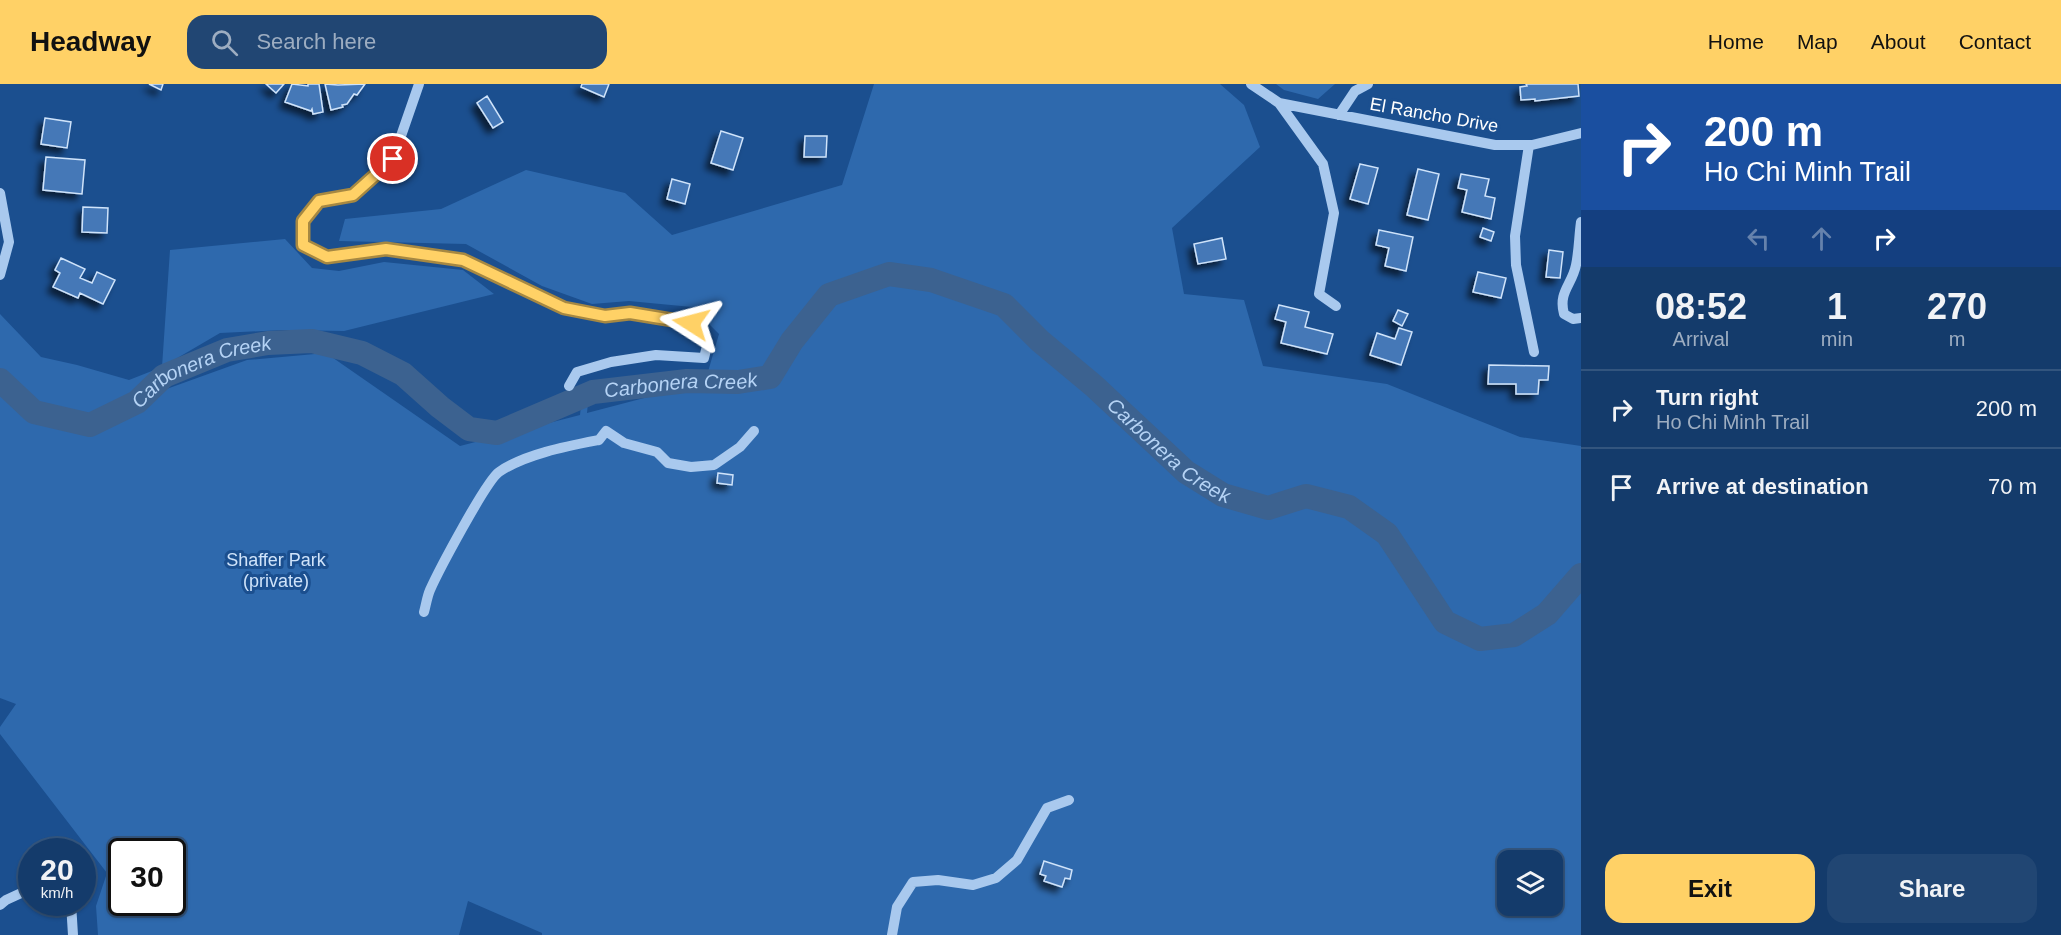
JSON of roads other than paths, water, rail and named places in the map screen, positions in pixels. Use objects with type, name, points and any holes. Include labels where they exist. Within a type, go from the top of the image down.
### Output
[{"type":"street","points":[[419,84],[393,159],[353,195],[319,201],[303,221],[303,245],[327,257],[386,249],[463,260],[564,308],[605,316],[630,313],[691,323],[708,342],[704,358],[656,355],[611,362],[578,372],[569,386]]},
{"type":"street","name":"El Rancho Drive","points":[[1251,84],[1279,103],[1495,145],[1528,145],[1581,133]]},
{"type":"street","points":[[1339,115],[1356,91],[1368,84]]},
{"type":"street","points":[[1279,103],[1323,164],[1334,213],[1319,294],[1335,306]]},
{"type":"street","points":[[1528,145],[1515,236],[1516,264],[1534,352]]},
{"type":"street","points":[[0,193],[9,242],[0,275]]},
{"type":"street","points":[[1581,222],[1578,269],[1564,292],[1562,303],[1564,314],[1574,319],[1581,318]]},
{"type":"street","points":[[424,612],[430,591],[480,499],[497,473],[511,465],[555,449],[599,440],[606,431],[624,443],[657,452],[668,463],[691,467],[714,465],[740,447],[754,432]]},
{"type":"street","points":[[892,935],[897,907],[913,882],[938,880],[973,885],[996,878],[1017,860],[1047,808],[1069,800]]},
{"type":"street","points":[[0,905],[18,894]]},
{"type":"street","points":[[71,916],[73,935]]},
{"type":"waterway","name":"Carbonera Creek","points":[[0,380],[34,412],[90,425],[137,402],[164,376],[227,350],[268,343],[312,341],[362,353],[403,374],[469,429],[497,433],[593,392],[687,381],[738,382],[770,377],[792,341],[829,295],[889,274],[931,280],[1004,305],[1040,341],[1094,386],[1186,472],[1223,495],[1268,508],[1306,496],[1349,507],[1387,534],[1445,622],[1480,639],[1514,635],[1547,614],[1581,575]]},
{"type":"park label","name":"Shaffer Park (private)","points":[[276,570]]}]
